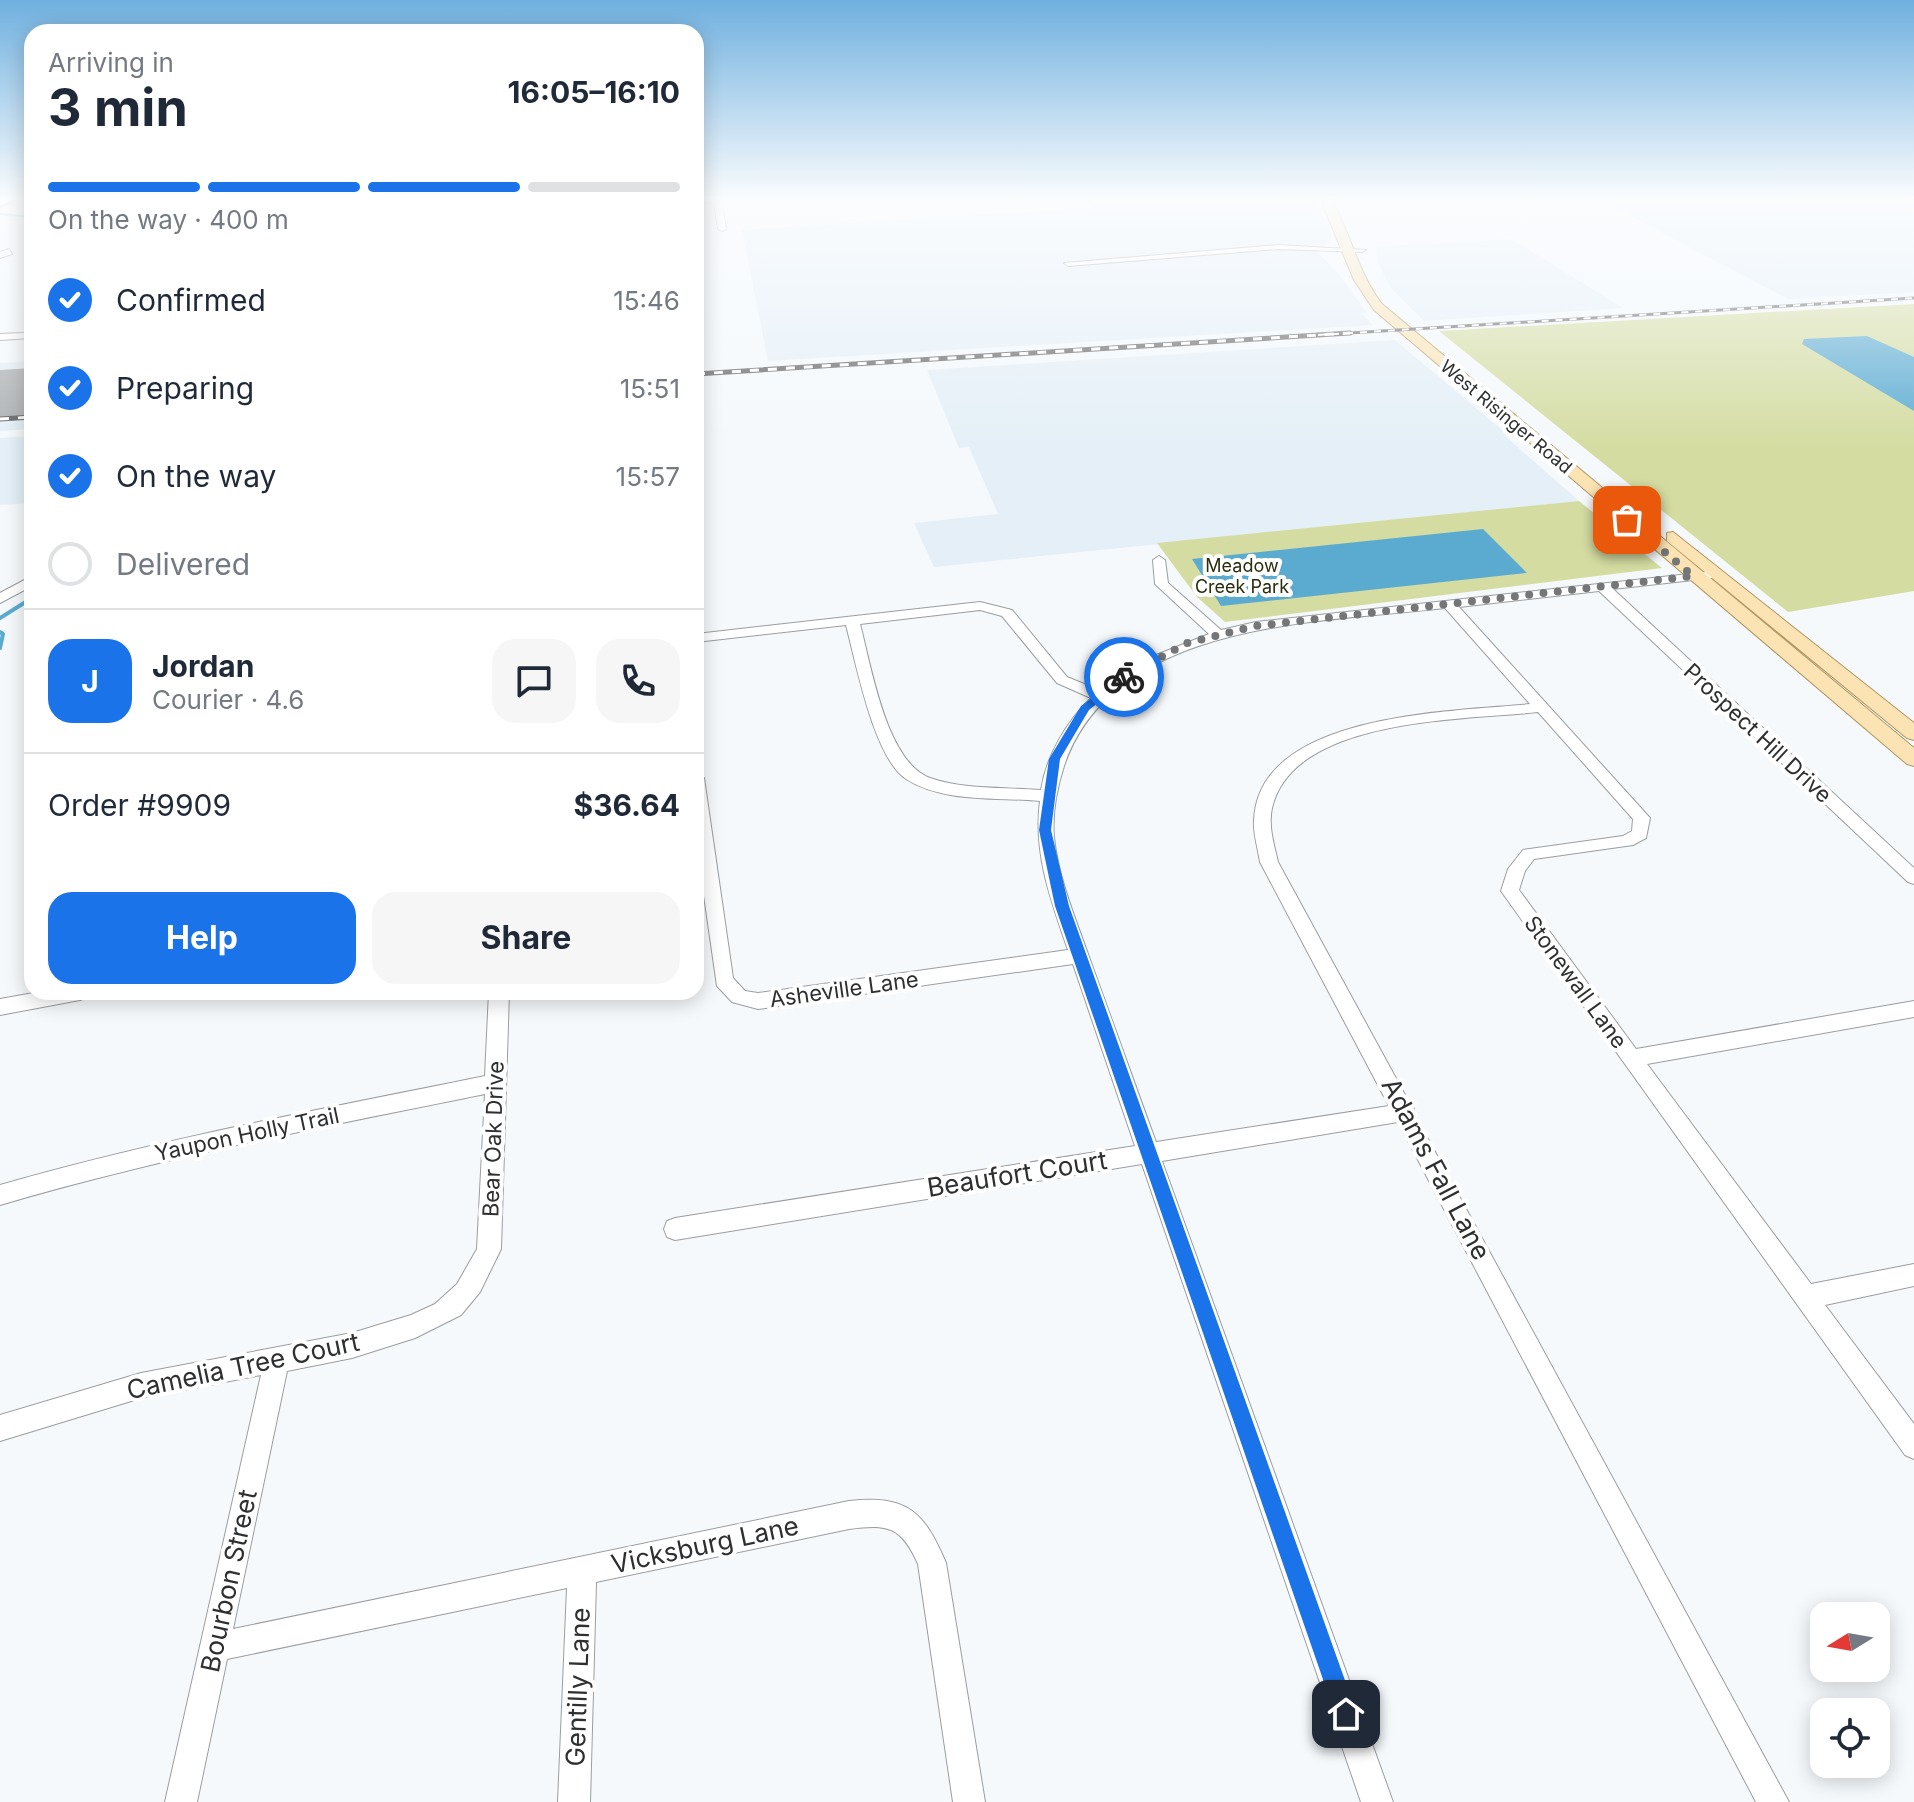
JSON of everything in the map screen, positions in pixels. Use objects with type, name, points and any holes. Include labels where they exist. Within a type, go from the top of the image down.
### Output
[{"type":"main road","name":"West Risinger Road","points":[[1359,282],[1378,307],[1542,449],[1914,759]]},
{"type":"main road","name":"West Risinger Road","points":[[1376,282],[1403,314],[1914,733]]},
{"type":"main road","points":[[1542,449],[1564,452],[1627,498]]},
{"type":"street","points":[[0,337],[24,334]]},
{"type":"street","points":[[1159,560],[1162,584],[1217,634]]},
{"type":"street","points":[[1377,1802],[1062,906],[1045,830],[1055,759],[1084,708],[1135,668],[1187,643],[1217,634],[1256,626],[1717,573]]},
{"type":"street","points":[[0,599],[24,585]]},
{"type":"street","name":"Prospect Hill Drive","points":[[1603,587],[1914,878]]},
{"type":"street","name":"Stonewall Lane","points":[[1448,603],[1642,818],[1640,834],[1627,841],[1529,854],[1517,869],[1510,891],[1914,1446]]},
{"type":"street","points":[[704,637],[980,606],[1007,613],[1062,680],[1100,696]]},
{"type":"street","points":[[852,620],[890,751],[909,774],[942,785],[1048,796]]},
{"type":"street","name":"Adams Fall Lane","points":[[1541,707],[1358,731],[1315,745],[1290,764],[1272,788],[1262,818],[1269,862],[1406,1112],[1773,1802]]},
{"type":"street","name":"Asheville Lane","points":[[704,836],[724,981],[739,997],[758,1001],[1080,956]]},
{"type":"street","points":[[0,1007],[37,1000]]},
{"type":"street","name":"Bear Oak Drive","points":[[475,1282],[489,1249],[499,1000]]},
{"type":"street","points":[[1632,1058],[1914,1009]]},
{"type":"street","name":"Yaupon Holly Trail","points":[[0,1195],[102,1165],[194,1144],[495,1083]]},
{"type":"street","name":"Beaufort Court","points":[[675,1229],[1406,1112]]},
{"type":"street","points":[[1806,1297],[1914,1275]]},
{"type":"street","name":"Camelia Tree Court","points":[[0,1428],[60,1406],[388,1334],[446,1311],[475,1282]]},
{"type":"street","name":"Bourbon Street","points":[[181,1802],[277,1360]]},
{"type":"street","name":"Vicksburg Lane","points":[[215,1647],[849,1515],[877,1511],[898,1513],[920,1535],[932,1563],[969,1802]]},
{"type":"street","name":"Gentilly Lane","points":[[574,1802],[582,1572]]},
{"type":"shaded area","points":[[752,282],[1345,282],[1367,313],[1361,314],[1373,325],[768,361]]},
{"type":"shaded area","points":[[1388,282],[1581,282],[1623,308],[1424,321]]},
{"type":"shaded area","points":[[1756,282],[1914,282],[1914,292],[1788,299]]},
{"type":"shaded area","points":[[1395,340],[1508,435],[1505,436],[1579,501],[934,567],[914,523],[998,514],[969,447],[959,448],[927,370]]},
{"type":"shaded area","points":[[24,362],[24,430],[0,431],[0,363]]},
{"type":"shaded area","points":[[24,436],[24,504],[0,505],[0,438]]},
{"type":"green space","points":[[1914,304],[1914,591],[1788,612],[1439,331]]},
{"type":"green space","name":"Meadow Creek Park","points":[[1579,501],[1662,568],[1225,622],[1197,597],[1157,543]]},
{"type":"water","points":[[1867,336],[1914,357],[1914,411],[1802,344],[1804,339]]},
{"type":"water","points":[[1483,529],[1527,573],[1221,606],[1192,559]]},
{"type":"waterway","points":[[0,618],[24,603]]},
{"type":"waterway","points":[[0,632],[3,634],[0,648]]},
{"type":"taxiway","points":[[0,378],[24,376]]},
{"type":"runway","points":[[0,400],[24,398]]},
{"type":"railway","points":[[1328,334],[1914,298]]},
{"type":"railway","points":[[1328,334],[1350,333]]},
{"type":"railway","points":[[704,373],[1328,334]]},
{"type":"railway","points":[[1318,335],[1328,334]]},
{"type":"railway","points":[[0,419],[24,418]]},
{"type":"way so far","points":[[1124,677],[1135,668],[1187,643],[1256,626],[1693,576],[1627,520]]},
{"type":"route","points":[[1124,677],[1084,708],[1055,759],[1045,830],[1062,906],[1346,1714]]}]
